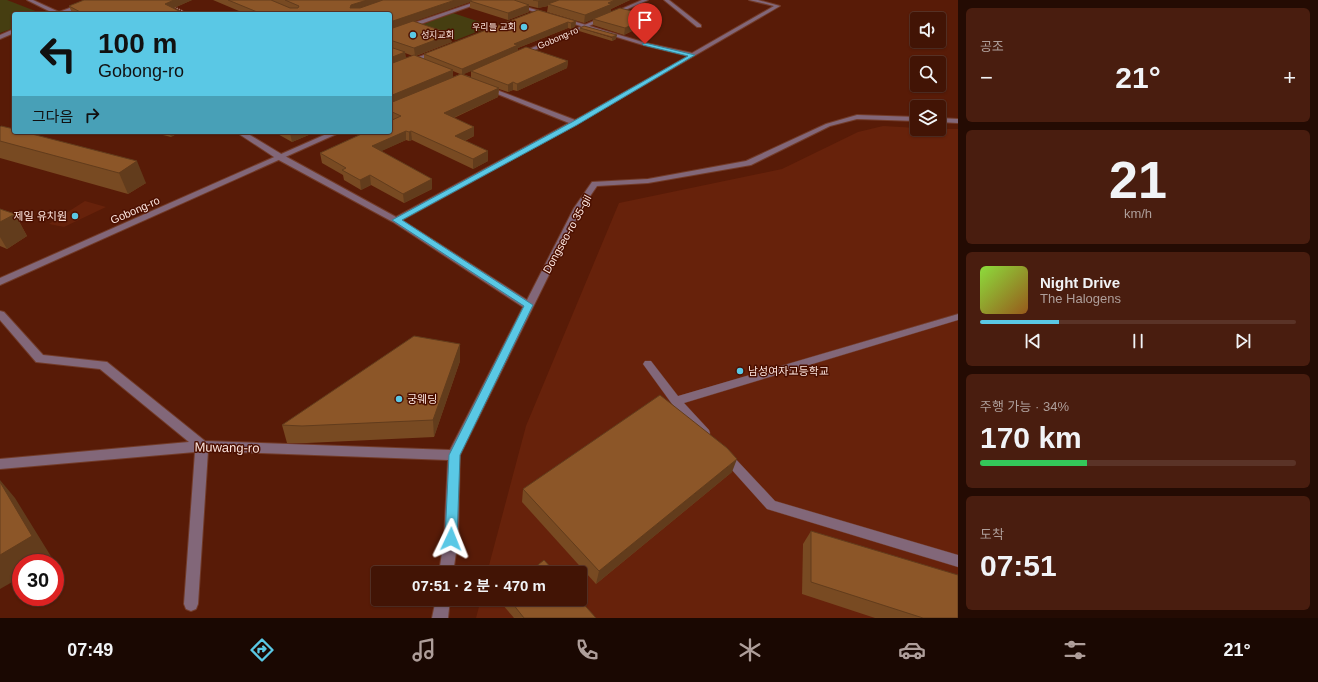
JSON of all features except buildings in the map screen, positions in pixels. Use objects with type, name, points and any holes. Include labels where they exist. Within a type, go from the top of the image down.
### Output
[{"type":"street","points":[[30,0],[55,12]]},
{"type":"street","points":[[64,12],[95,0]]},
{"type":"street","points":[[392,32],[486,0]]},
{"type":"street","points":[[498,0],[587,26]]},
{"type":"street","name":"Gobong-ro","points":[[514,57],[646,0]]},
{"type":"street","points":[[666,0],[698,26]]},
{"type":"street","points":[[396,220],[575,123],[778,6],[752,0]]},
{"type":"street","points":[[524,17],[545,9]]},
{"type":"street","name":"Gobong-ro","points":[[587,26],[645,44],[692,55]]},
{"type":"street","points":[[0,37],[12,32]]},
{"type":"street","points":[[392,69],[444,49]]},
{"type":"street","points":[[402,56],[421,63]]},
{"type":"street","points":[[477,84],[575,123]]},
{"type":"street","name":"Dongseo-ro 35-gil","points":[[447,566],[451,539],[454,455],[578,208],[595,184],[648,181],[748,163],[828,125],[857,117],[910,119]]},
{"type":"street","points":[[946,120],[958,121]]},
{"type":"street","points":[[0,149],[32,134]]},
{"type":"street","points":[[243,134],[280,157],[396,220],[528,305]]},
{"type":"street","name":"Gobong-ro","points":[[0,282],[332,134]]},
{"type":"street","points":[[0,314],[40,359],[103,365],[202,446],[191,604]]},
{"type":"street","name":"Muwang-ro","points":[[0,464],[202,446],[454,455]]},
{"type":"street","points":[[440,618],[442,606]]},
{"type":"lane","points":[[676,402],[958,316]]},
{"type":"lane","points":[[648,364],[676,402],[771,505],[958,561]]},
{"type":"path","points":[[171,6],[184,12]]},
{"type":"shaded area","points":[[0,0],[7,0],[38,12],[12,12],[12,29],[0,33]]},
{"type":"shaded area","points":[[453,13],[492,26],[456,40],[416,27]]},
{"type":"shaded area","points":[[883,126],[910,128],[910,136],[946,136],[946,129],[958,129],[958,618],[476,618],[479,606],[587,606],[587,566],[489,566],[526,426],[619,203],[782,169],[858,132]]},
{"type":"shaded area","name":"제일 유치원","points":[[85,201],[106,207],[64,227],[49,224]]},
{"type":"place","name":"우리들 교회","points":[[524,27]]},
{"type":"place","name":"성지교회","points":[[413,35]]},
{"type":"place","name":"제일 유치원","points":[[75,216]]},
{"type":"place","name":"남성여자고등학교","points":[[740,371]]},
{"type":"place","name":"궁웨딩","points":[[399,399]]},
{"type":"route","points":[[451,539],[454,455],[528,305],[396,220],[575,123],[692,55],[645,44]]}]
